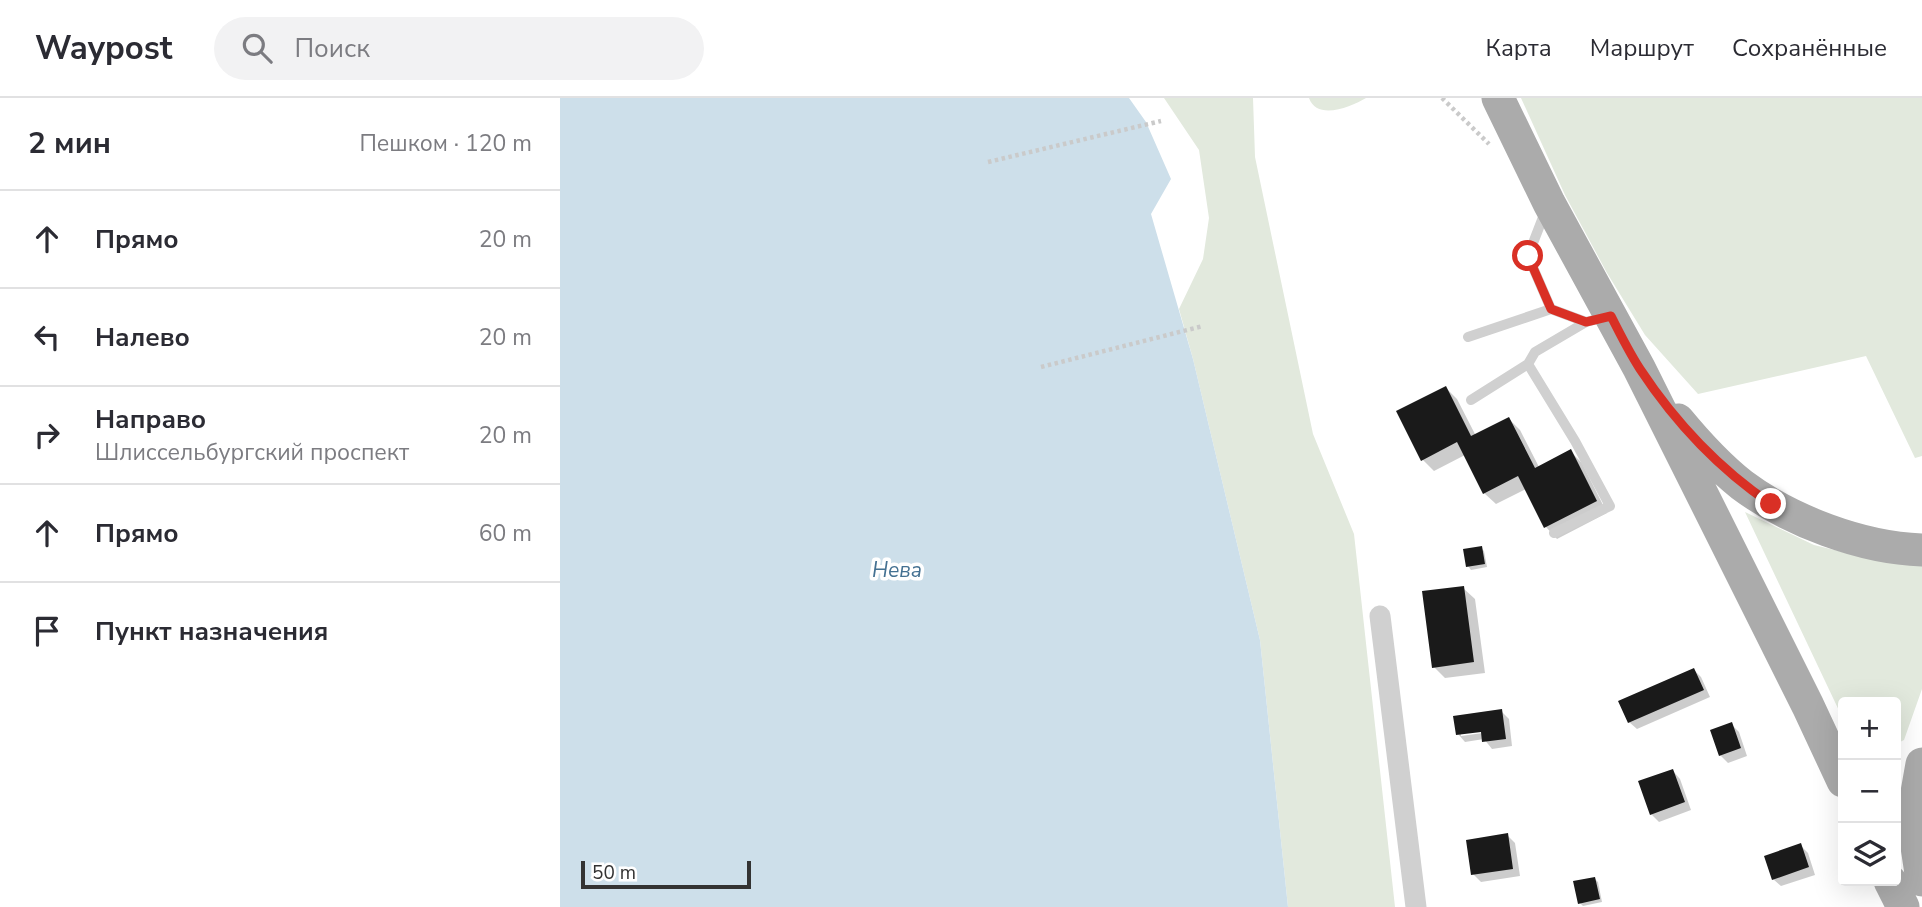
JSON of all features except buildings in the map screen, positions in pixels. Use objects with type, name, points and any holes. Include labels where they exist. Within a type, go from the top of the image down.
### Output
[{"type":"main road","points":[[1498,98],[1549,203],[1598,319],[1692,437],[1717,463],[1771,504],[1835,533],[1870,542],[1922,550]]},
{"type":"main road","points":[[1639,368],[1838,770]]},
{"type":"main road","points":[[1922,764],[1916,798],[1916,840],[1922,880]]},
{"type":"main road","points":[[1892,886],[1902,907]]},
{"type":"street","points":[[1380,616],[1416,907]]},
{"type":"lane","points":[[1549,203],[1528,256],[1551,309]]},
{"type":"lane","points":[[1468,337],[1551,309],[1598,319]]},
{"type":"lane","points":[[1471,400],[1528,364],[1535,352],[1598,319]]},
{"type":"lane","points":[[1528,364],[1610,506],[1554,533]]},
{"type":"path","points":[[1447,98],[1452,110]]},
{"type":"path","points":[[988,162],[1161,121]]},
{"type":"path","points":[[1041,367],[1203,326]]},
{"type":"shaded area","points":[[1164,98],[1253,98],[1255,157],[1313,434],[1354,534],[1395,907],[1288,907],[1260,640],[1179,309],[1203,259],[1209,218],[1199,150]]},
{"type":"shaded area","points":[[1309,98],[1366,98],[1343,108],[1327,110],[1313,105]]},
{"type":"shaded area","points":[[1521,98],[1922,98],[1922,456],[1915,458],[1866,356],[1698,394],[1645,335],[1607,273],[1565,195]]},
{"type":"shaded area","points":[[1745,512],[1814,545],[1876,560],[1922,565],[1922,689],[1904,740],[1901,742],[1901,697],[1838,697],[1838,708]]},
{"type":"water","name":"Нева","points":[[560,98],[1129,98],[1146,122],[1171,179],[1151,214],[1193,359],[1260,640],[1288,907],[560,907]]},
{"type":"route","points":[[1528,256],[1551,309],[1586,322],[1611,316],[1639,368],[1674,416],[1717,463],[1771,504]]}]
